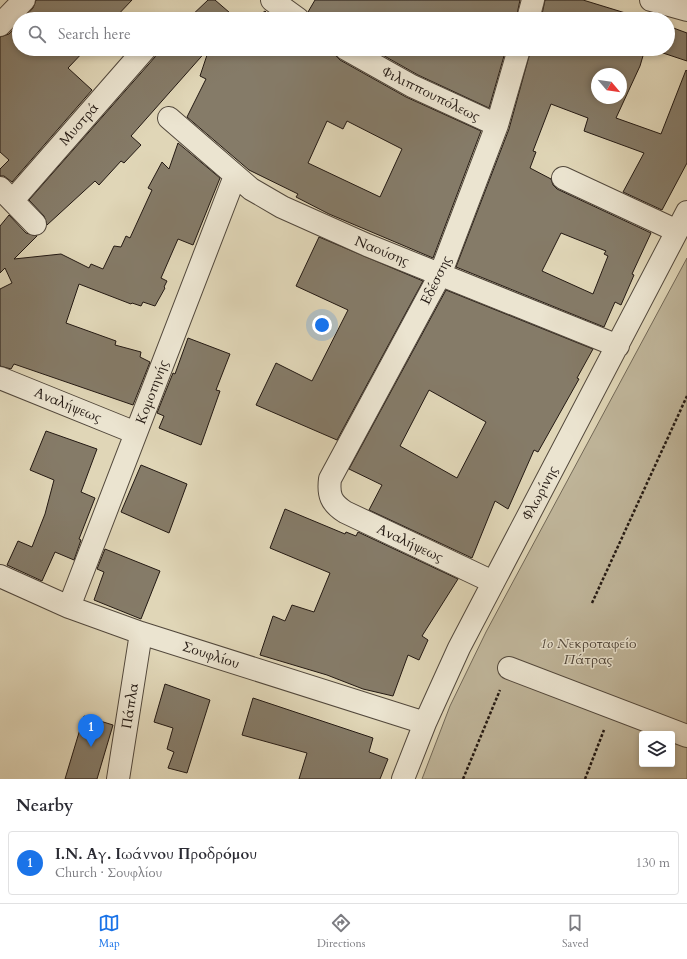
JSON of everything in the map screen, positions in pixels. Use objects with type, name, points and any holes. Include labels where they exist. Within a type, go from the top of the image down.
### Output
[{"type":"street","points":[[12,12],[24,0]]},
{"type":"street","points":[[272,0],[288,12]]},
{"type":"street","points":[[530,12],[533,0]]},
{"type":"street","points":[[651,0],[687,10]]},
{"type":"street","points":[[0,25],[12,12]]},
{"type":"street","name":"Μυστρά","points":[[6,194],[138,56]]},
{"type":"street","name":"Φιλιππουπόλεως","points":[[358,56],[412,86],[497,125]]},
{"type":"street","name":"Εδέσσης","points":[[331,499],[328,492],[330,479],[440,275],[497,125],[517,56]]},
{"type":"street","name":"Ναούσης","points":[[170,118],[251,189],[288,210],[367,245],[618,346]]},
{"type":"street","name":"Κομοτηνής","points":[[69,607],[235,176]]},
{"type":"street","points":[[563,178],[677,231]]},
{"type":"street","points":[[6,194],[35,224]]},
{"type":"street","name":"Φλωρίνης","points":[[403,779],[425,723],[493,582],[687,212]]},
{"type":"street","name":"Αναλήψεως","points":[[0,378],[136,433]]},
{"type":"street","name":"Αναλήψεως","points":[[331,499],[336,507],[345,512],[493,582]]},
{"type":"street","name":"Σουφλίου","points":[[0,576],[69,607],[141,633],[425,723]]},
{"type":"street","name":"Πάπλα","points":[[118,779],[141,633]]},
{"type":"street","points":[[509,668],[687,736]]},
{"type":"path","points":[[592,603],[687,396]]},
{"type":"path","points":[[463,779],[509,668]]},
{"type":"path","points":[[585,779],[614,708]]},
{"type":"green space","name":"1o Νεκροταφείο Πάτρας","points":[[687,258],[687,779],[422,779],[450,706],[486,632]]},
{"type":"building","points":[[36,0],[132,0],[121,12],[29,12],[33,8]]},
{"type":"building","points":[[208,0],[215,0],[229,12],[195,12]]},
{"type":"building","points":[[315,0],[520,0],[517,12],[308,12]]},
{"type":"building","points":[[545,0],[583,0],[622,12],[542,12]]},
{"type":"building","points":[[675,29],[687,33],[687,61],[672,56],[675,56]]},
{"type":"building","points":[[12,31],[12,56],[79,56],[68,68],[92,90],[12,182],[4,176],[0,176],[0,169],[9,160],[0,152],[0,37],[9,34]]},
{"type":"building","points":[[202,56],[131,136],[141,145],[124,163],[121,161],[99,185],[95,181],[47,225],[44,216],[29,200],[155,57]]},
{"type":"building","points":[[207,56],[336,56],[340,60],[406,97],[481,131],[433,258],[329,214],[296,197],[298,194],[249,170],[187,117],[206,79],[200,76]],"holes":[[[327,121],[343,129],[347,121],[402,149],[380,197],[308,163]]]},
{"type":"building","points":[[384,56],[504,56],[489,108],[418,75]]},
{"type":"building","points":[[529,56],[643,56],[627,94],[627,68],[591,68],[591,104],[622,104],[616,118],[661,134],[686,70],[687,71],[687,163],[662,210],[623,192],[644,153],[584,131],[588,118],[551,104],[533,151],[536,152],[530,168],[551,179],[553,185],[557,189],[651,233],[632,274],[634,275],[621,305],[615,302],[604,327],[456,267],[509,129]],"holes":[[[561,233],[606,251],[604,254],[608,256],[593,294],[542,271]]]},
{"type":"building","points":[[178,143],[220,178],[193,245],[178,239],[161,278],[167,281],[164,287],[165,288],[155,306],[143,302],[141,306],[131,304],[79,284],[66,323],[116,341],[115,345],[141,352],[140,357],[150,362],[133,405],[14,364],[11,369],[0,366],[0,289],[12,283],[5,268],[0,273],[0,226],[9,215],[26,233],[37,236],[14,259],[61,254],[89,268],[91,264],[103,269],[114,246],[121,247],[126,236],[130,238],[152,190],[148,188],[162,162],[169,169]]},
{"type":"building","points":[[319,237],[423,281],[337,440],[256,405],[276,363],[312,381],[348,310],[296,286]]},
{"type":"building","points":[[446,290],[593,349],[577,378],[579,379],[538,452],[534,450],[508,509],[495,501],[472,558],[369,510],[382,485],[349,469]],"holes":[[[429,390],[486,422],[457,478],[400,446]]]},
{"type":"building","points":[[188,338],[230,354],[216,390],[220,391],[201,445],[159,428],[164,416],[157,413],[173,373],[175,374]]},
{"type":"building","points":[[46,431],[97,449],[81,492],[95,498],[79,539],[81,540],[74,560],[55,552],[42,581],[7,565],[18,541],[32,547],[45,514],[54,480],[30,470]]},
{"type":"building","points":[[141,465],[187,484],[169,533],[121,512]]},
{"type":"building","points":[[285,509],[345,534],[346,532],[356,536],[358,532],[458,579],[422,636],[428,640],[419,660],[408,655],[393,696],[363,689],[327,675],[260,655],[273,616],[285,621],[292,605],[314,612],[330,573],[270,548]]},
{"type":"building","points":[[105,549],[160,571],[141,619],[94,600],[104,572],[97,569]]},
{"type":"building","points":[[165,684],[210,700],[187,773],[168,768],[174,752],[167,749],[173,728],[154,722]]},
{"type":"building","points":[[253,698],[373,738],[369,752],[388,759],[380,779],[299,779],[307,753],[242,735]]},
{"type":"building","points":[[84,716],[113,725],[97,779],[65,779]]},
{"type":"place","name":"Ι.Ν. Αγ. Ιωάννου Προδρόμου","points":[[91,747]]}]
